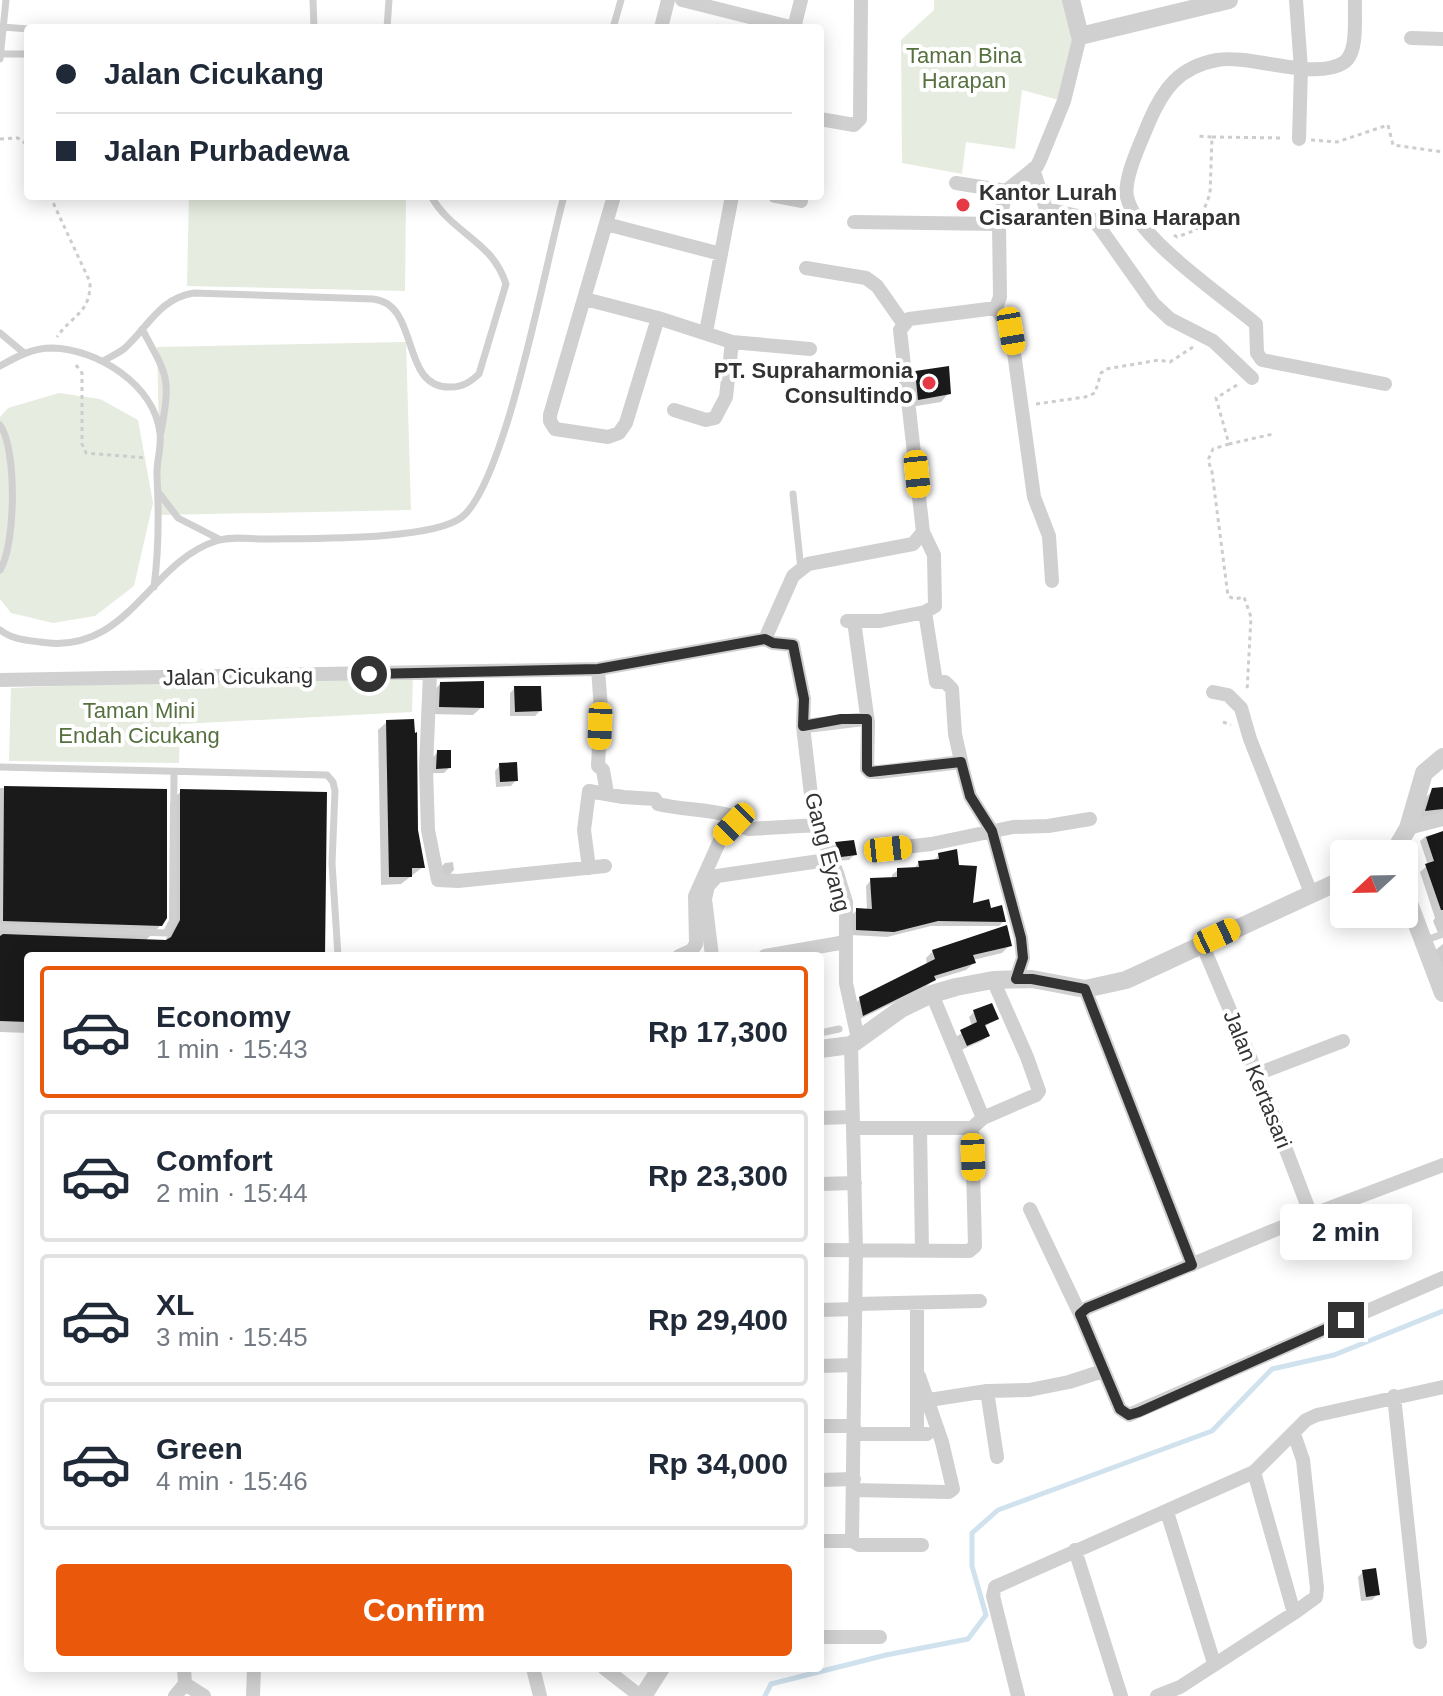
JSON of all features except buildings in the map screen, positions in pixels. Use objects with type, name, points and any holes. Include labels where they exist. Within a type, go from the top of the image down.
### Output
[{"type":"street","points":[[662,24],[668,0]]},
{"type":"street","points":[[682,0],[778,24]]},
{"type":"street","points":[[795,24],[801,0]]},
{"type":"street","points":[[824,120],[854,125],[860,119],[861,0]]},
{"type":"street","points":[[996,308],[1000,297],[999,224],[1006,191],[1040,160],[1064,101],[1080,36],[1071,0]]},
{"type":"street","points":[[1080,36],[1229,0]]},
{"type":"street","points":[[1296,0],[1301,69],[1299,139]]},
{"type":"street","points":[[1355,0],[1352,52],[1346,62],[1336,66],[1301,69],[1220,59],[1198,65],[1180,75],[1160,96],[1128,180],[1127,196],[1132,209],[1165,251],[1256,324],[1257,353],[1262,360],[1385,384]]},
{"type":"street","points":[[1411,38],[1443,39]]},
{"type":"street","points":[[1033,169],[1046,209],[1092,219],[1153,303],[1170,319],[1213,341],[1252,378]]},
{"type":"street","points":[[956,183],[1006,191]]},
{"type":"street","points":[[613,200],[550,415],[555,429],[608,437],[619,433],[626,423],[658,318]]},
{"type":"street","points":[[706,332],[731,200]]},
{"type":"street","points":[[796,200],[801,201]]},
{"type":"street","points":[[854,222],[999,224]]},
{"type":"street","points":[[606,224],[721,254]]},
{"type":"street","points":[[806,268],[866,278],[877,286],[903,323]]},
{"type":"street","points":[[585,299],[732,342],[810,349]]},
{"type":"street","points":[[961,762],[870,772],[867,769],[867,719],[850,621],[883,620],[925,612],[935,606],[934,555],[923,532],[900,330],[903,323],[909,319],[996,308]]},
{"type":"street","points":[[996,308],[1011,331],[1034,497],[1049,536],[1052,581]]},
{"type":"street","points":[[674,410],[706,420],[715,418],[726,397],[732,342]]},
{"type":"street","points":[[765,639],[793,576],[808,564],[913,544],[923,532]]},
{"type":"street","points":[[925,612],[936,682],[945,682],[952,689],[955,734],[970,796],[992,831],[1021,938],[1023,958],[1016,979]]},
{"type":"street","name":"Jalan Cicukang","points":[[0,680],[598,669],[765,639]]},
{"type":"street","name":"Gang Eyang","points":[[765,639],[793,645],[804,699],[803,726],[811,795],[818,825],[846,902],[846,983],[854,1042],[856,1250],[852,1541]]},
{"type":"street","points":[[598,669],[602,723],[598,766],[603,770],[607,793]]},
{"type":"street","points":[[430,673],[426,768],[428,830],[436,878],[441,882],[597,867],[584,830],[589,791],[655,799],[658,804],[680,809],[721,813],[732,816],[734,824]]},
{"type":"street","points":[[1213,692],[1228,695],[1241,708],[1250,739],[1311,893]]},
{"type":"street","points":[[803,726],[841,719],[867,719]]},
{"type":"street","points":[[1401,840],[1408,828],[1424,773],[1443,757]]},
{"type":"street","points":[[888,849],[931,844],[992,831],[1090,819]]},
{"type":"street","points":[[1408,828],[1443,819]]},
{"type":"street","points":[[734,824],[749,829],[818,825]]},
{"type":"street","points":[[688,952],[696,944],[695,896],[721,838],[734,824]]},
{"type":"street","points":[[712,952],[705,899],[708,886],[717,876],[820,861]]},
{"type":"street","points":[[824,1048],[854,1042],[901,1009],[932,994],[993,980],[1032,979],[1085,989],[1126,980],[1330,885]]},
{"type":"street","points":[[1418,928],[1443,993]]},
{"type":"street","points":[[788,952],[840,943]]},
{"type":"street","name":"Jalan Kertasari","points":[[1202,944],[1257,1074],[1311,1215]]},
{"type":"street","points":[[824,1118],[920,1128],[977,1123],[1036,1095],[1039,1091],[1027,1057],[993,980]]},
{"type":"street","points":[[1085,989],[1192,1265]]},
{"type":"street","points":[[824,1250],[969,1251],[975,1246],[977,1123],[932,994]]},
{"type":"street","points":[[1257,1074],[1343,1041]]},
{"type":"street","points":[[920,1128],[922,1251]]},
{"type":"street","points":[[1080,1314],[1087,1308],[1311,1215],[1443,1165]]},
{"type":"street","points":[[824,1184],[855,1183]]},
{"type":"street","points":[[1030,1209],[1080,1314],[1120,1409],[1129,1415],[1443,1278]]},
{"type":"street","points":[[824,1310],[980,1301]]},
{"type":"street","points":[[917,1304],[917,1434]]},
{"type":"street","points":[[824,1366],[854,1365]]},
{"type":"street","points":[[929,1400],[987,1391],[1029,1390],[1103,1371]]},
{"type":"street","points":[[824,1480],[952,1491],[939,1434],[919,1376]]},
{"type":"street","points":[[1018,1696],[993,1596],[995,1587],[1254,1472],[1306,1420],[1317,1415],[1443,1387]]},
{"type":"street","points":[[987,1391],[997,1457]]},
{"type":"street","points":[[1394,1396],[1420,1642]]},
{"type":"street","points":[[824,1426],[939,1434]]},
{"type":"street","points":[[1157,1696],[1180,1687],[1316,1597],[1303,1460],[1294,1434]]},
{"type":"street","points":[[1254,1472],[1294,1613]]},
{"type":"street","points":[[1167,1512],[1214,1663]]},
{"type":"street","points":[[824,1541],[852,1541],[859,1545],[922,1545]]},
{"type":"street","points":[[1075,1550],[1121,1696]]},
{"type":"street","points":[[824,1637],[880,1637]]},
{"type":"street","points":[[253,1696],[254,1672]]},
{"type":"street","points":[[534,1672],[540,1696]]},
{"type":"street","points":[[609,1672],[641,1696],[658,1672]]},
{"type":"street","points":[[180,1690],[204,1696]]},
{"type":"lane","points":[[6,0],[0,57],[24,54]]},
{"type":"lane","points":[[313,0],[314,24]]},
{"type":"lane","points":[[387,24],[389,0]]},
{"type":"lane","points":[[614,24],[621,0]]},
{"type":"lane","points":[[3,27],[24,29]]},
{"type":"lane","points":[[103,361],[123,350],[169,301],[181,295],[380,299],[402,319],[422,373],[433,383],[444,387],[458,387],[470,382],[479,374],[506,284],[502,270],[491,254],[446,216],[434,200]]},
{"type":"lane","points":[[0,630],[11,638],[56,645],[96,637],[141,602],[182,560],[196,549],[219,539],[369,537],[436,528],[461,518],[480,496],[506,426],[563,200]]},
{"type":"lane","points":[[142,329],[166,374],[169,391],[158,459],[159,541],[154,589]]},
{"type":"lane","points":[[0,333],[24,353]]},
{"type":"lane","points":[[0,366],[24,353],[50,348],[81,352],[103,361],[142,392],[156,416],[161,434]]},
{"type":"lane","points":[[0,425],[8,437],[11,521],[8,551],[0,570]]},
{"type":"lane","points":[[159,493],[178,518],[219,539]]},
{"type":"lane","points":[[793,494],[801,569]]},
{"type":"lane","points":[[0,767],[327,775],[335,791],[332,863],[338,952]]},
{"type":"lane","points":[[0,927],[166,933],[173,920],[174,773]]},
{"type":"lane","points":[[1423,941],[1443,934]]},
{"type":"lane","points":[[824,1032],[839,1029]]},
{"type":"path","points":[[1197,136],[1337,142],[1388,125],[1393,145],[1443,152]]},
{"type":"path","points":[[1152,234],[1164,230],[1177,237],[1197,228],[1210,194],[1212,137]]},
{"type":"path","points":[[0,139],[18,138],[24,142]]},
{"type":"path","points":[[52,200],[85,270],[90,295],[80,314],[68,321],[50,348],[55,358],[81,369],[82,444],[86,453],[158,459]]},
{"type":"path","points":[[1022,408],[1058,399],[1085,397],[1095,393],[1101,373],[1106,369],[1159,360],[1170,362],[1205,336]]},
{"type":"path","points":[[1229,444],[1216,398],[1252,378]]},
{"type":"path","points":[[1247,692],[1251,617],[1244,597],[1234,599],[1228,596],[1208,460],[1213,449],[1273,434]]},
{"type":"green space","name":"Taman Bina Harapan","points":[[934,0],[1068,0],[1077,45],[1059,100],[1022,90],[1015,149],[966,142],[962,174],[902,163],[901,40],[934,10]]},
{"type":"green space","points":[[189,200],[406,200],[405,291],[187,286]]},
{"type":"green space","points":[[406,342],[411,510],[161,515],[157,347]]},
{"type":"green space","points":[[59,393],[100,399],[138,420],[153,503],[134,586],[95,616],[53,623],[11,613],[0,599],[0,417],[8,408]]},
{"type":"green space","name":"Taman Mini Endah Cicukang","points":[[413,671],[412,712],[180,724],[179,763],[9,761],[11,688]]},
{"type":"waterway","points":[[824,1671],[968,1639],[986,1615],[972,1566],[972,1533],[998,1510],[1212,1431],[1272,1369],[1334,1355],[1443,1311]]},
{"type":"waterway","points":[[765,1696],[771,1684],[819,1672]]},
{"type":"place","name":"Kantor Lurah Cisaranten Bina Harapan","points":[[963,205]]},
{"type":"place","name":"PT. Supraharmonia Consultindo","points":[[929,383]]},
{"type":"route","points":[[369,674],[598,669],[765,639],[793,645],[804,699],[803,726],[841,719],[867,719],[867,769],[870,772],[961,762],[970,796],[992,831],[1015,913],[1023,958],[1016,979],[1085,989],[1192,1265],[1087,1308],[1080,1314],[1120,1409],[1129,1415],[1139,1412],[1346,1320]]}]
